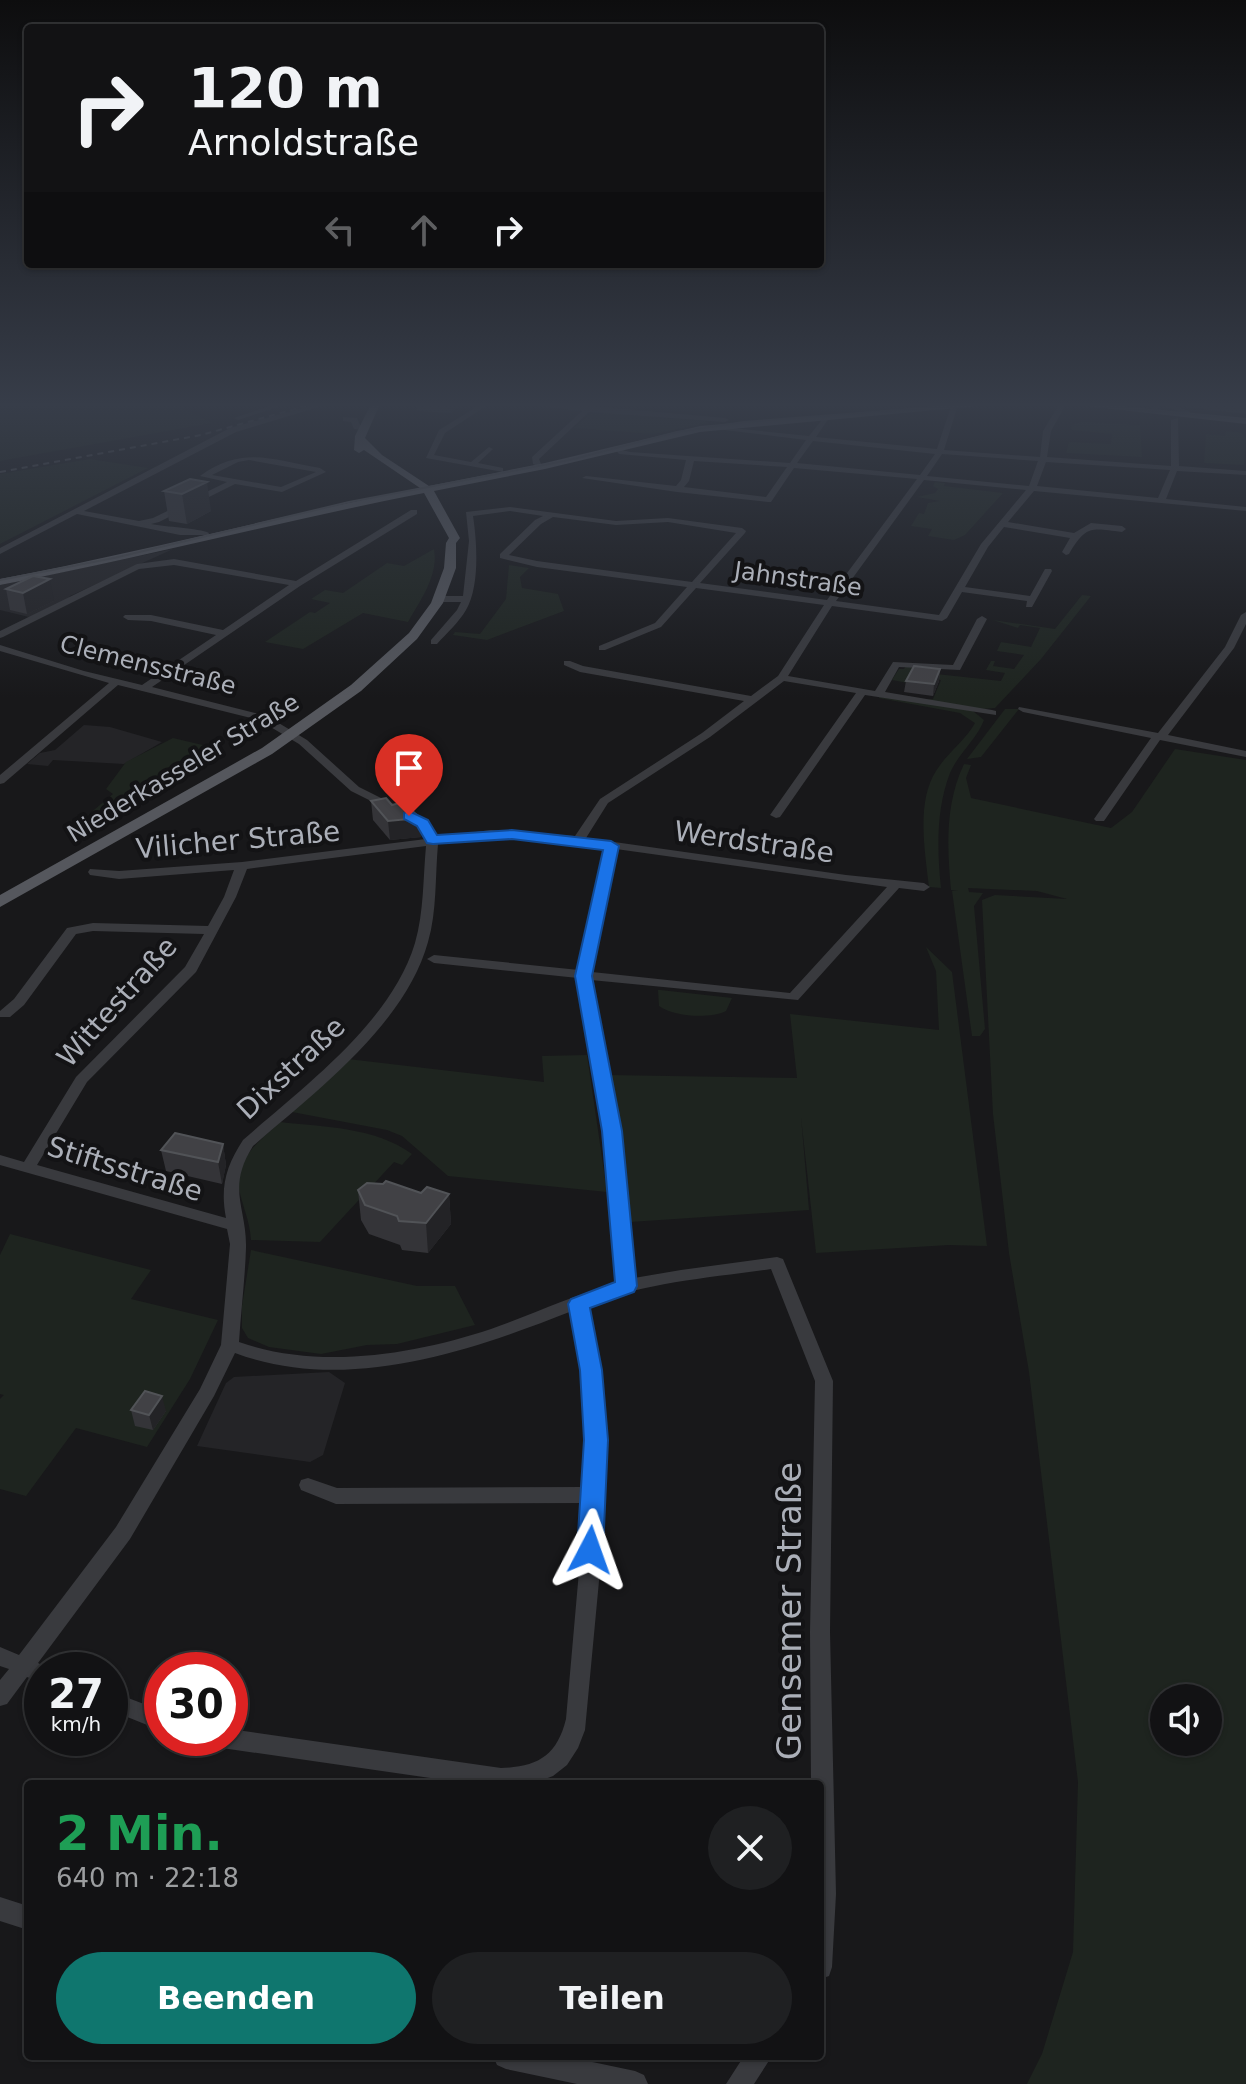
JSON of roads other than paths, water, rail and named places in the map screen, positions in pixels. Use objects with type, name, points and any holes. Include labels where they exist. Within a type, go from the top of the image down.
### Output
[{"type":"main road","points":[[0,580],[179,536],[343,503]]},
{"type":"main road","points":[[0,580],[100,563],[348,503]]},
{"type":"main road","name":"Niederkasseler Straße","points":[[0,902],[181,802],[292,735],[380,667],[413,636],[440,597],[450,568],[451,543],[455,538],[429,503]]},
{"type":"street","points":[[0,551],[89,503]]},
{"type":"street","points":[[74,511],[138,524],[154,523],[193,503]]},
{"type":"street","points":[[433,840],[491,834],[578,840],[604,801],[706,735],[782,678],[829,604],[903,503]]},
{"type":"street","points":[[1020,503],[982,548],[961,589],[1030,604],[1048,571]]},
{"type":"street","points":[[1192,503],[1246,509]]},
{"type":"street","points":[[434,642],[461,611],[467,598],[473,541],[469,514],[510,509],[628,523],[668,520],[742,531],[658,625],[602,648]]},
{"type":"street","points":[[144,688],[297,584],[414,512]]},
{"type":"street","name":"Jahnstraße","points":[[553,514],[538,522],[503,556],[694,586],[942,618],[961,589]]},
{"type":"street","points":[[154,523],[179,536]]},
{"type":"street","points":[[1004,524],[1075,536]]},
{"type":"street","points":[[1066,552],[1075,536],[1094,525],[1122,529]]},
{"type":"street","points":[[0,635],[137,567],[174,562],[297,584]]},
{"type":"street","points":[[440,597],[467,598]]},
{"type":"street","points":[[1100,819],[1156,738],[1162,735],[1229,648],[1246,615]]},
{"type":"street","points":[[128,617],[151,618],[222,633]]},
{"type":"street","points":[[879,693],[896,664],[956,668],[982,619]]},
{"type":"street","name":"Clemensstraße","points":[[0,648],[116,682],[263,718],[292,735],[355,789],[423,823],[433,840]]},
{"type":"street","points":[[567,663],[580,669],[754,700]]},
{"type":"street","points":[[782,678],[992,713]]},
{"type":"street","points":[[0,781],[116,682]]},
{"type":"street","points":[[776,815],[863,690]]},
{"type":"street","points":[[1023,709],[1246,754]]},
{"type":"street","name":"Vilicher Straße","points":[[94,872],[119,875],[242,866],[363,853],[433,840]]},
{"type":"street","name":"Dixstraße","points":[[230,1345],[238,1244],[231,1203],[231,1179],[244,1150],[367,1034],[388,1007],[417,957],[427,906],[433,840]]},
{"type":"street","name":"Werdstraße","points":[[578,840],[894,886],[924,887]]},
{"type":"street","points":[[45,1652],[154,1487],[230,1345],[256,1357],[309,1363],[410,1354],[481,1338],[626,1286],[612,1131],[584,976],[611,846]]},
{"type":"street","name":"Wittestraße","points":[[28,1167],[81,1080],[191,969],[242,866]]},
{"type":"street","points":[[434,959],[793,997],[894,886]]},
{"type":"street","points":[[5,1014],[19,1002],[72,931],[93,927],[212,930]]},
{"type":"street","name":"Wittestraße","points":[[0,1159],[32,1151],[51,1130]]},
{"type":"street","name":"Stiftsstraße","points":[[0,1159],[236,1226]]},
{"type":"street","name":"Gensemer Straße","points":[[626,1286],[777,1263],[824,1381],[821,1780]]},
{"type":"street","points":[[248,1742],[501,1778],[526,1778],[548,1766],[565,1750],[574,1729],[596,1440],[591,1370],[579,1304]]},
{"type":"street","points":[[308,1485],[336,1496],[594,1495]]},
{"type":"street","points":[[0,1656],[24,1666]]},
{"type":"street","points":[[0,1697],[24,1677]]},
{"type":"street","points":[[0,1909],[24,1917]]},
{"type":"street","points":[[524,2060],[635,2084]]},
{"type":"street","points":[[739,2084],[756,2060]]},
{"type":"tram line","points":[[0,580],[114,558],[344,503]]}]
